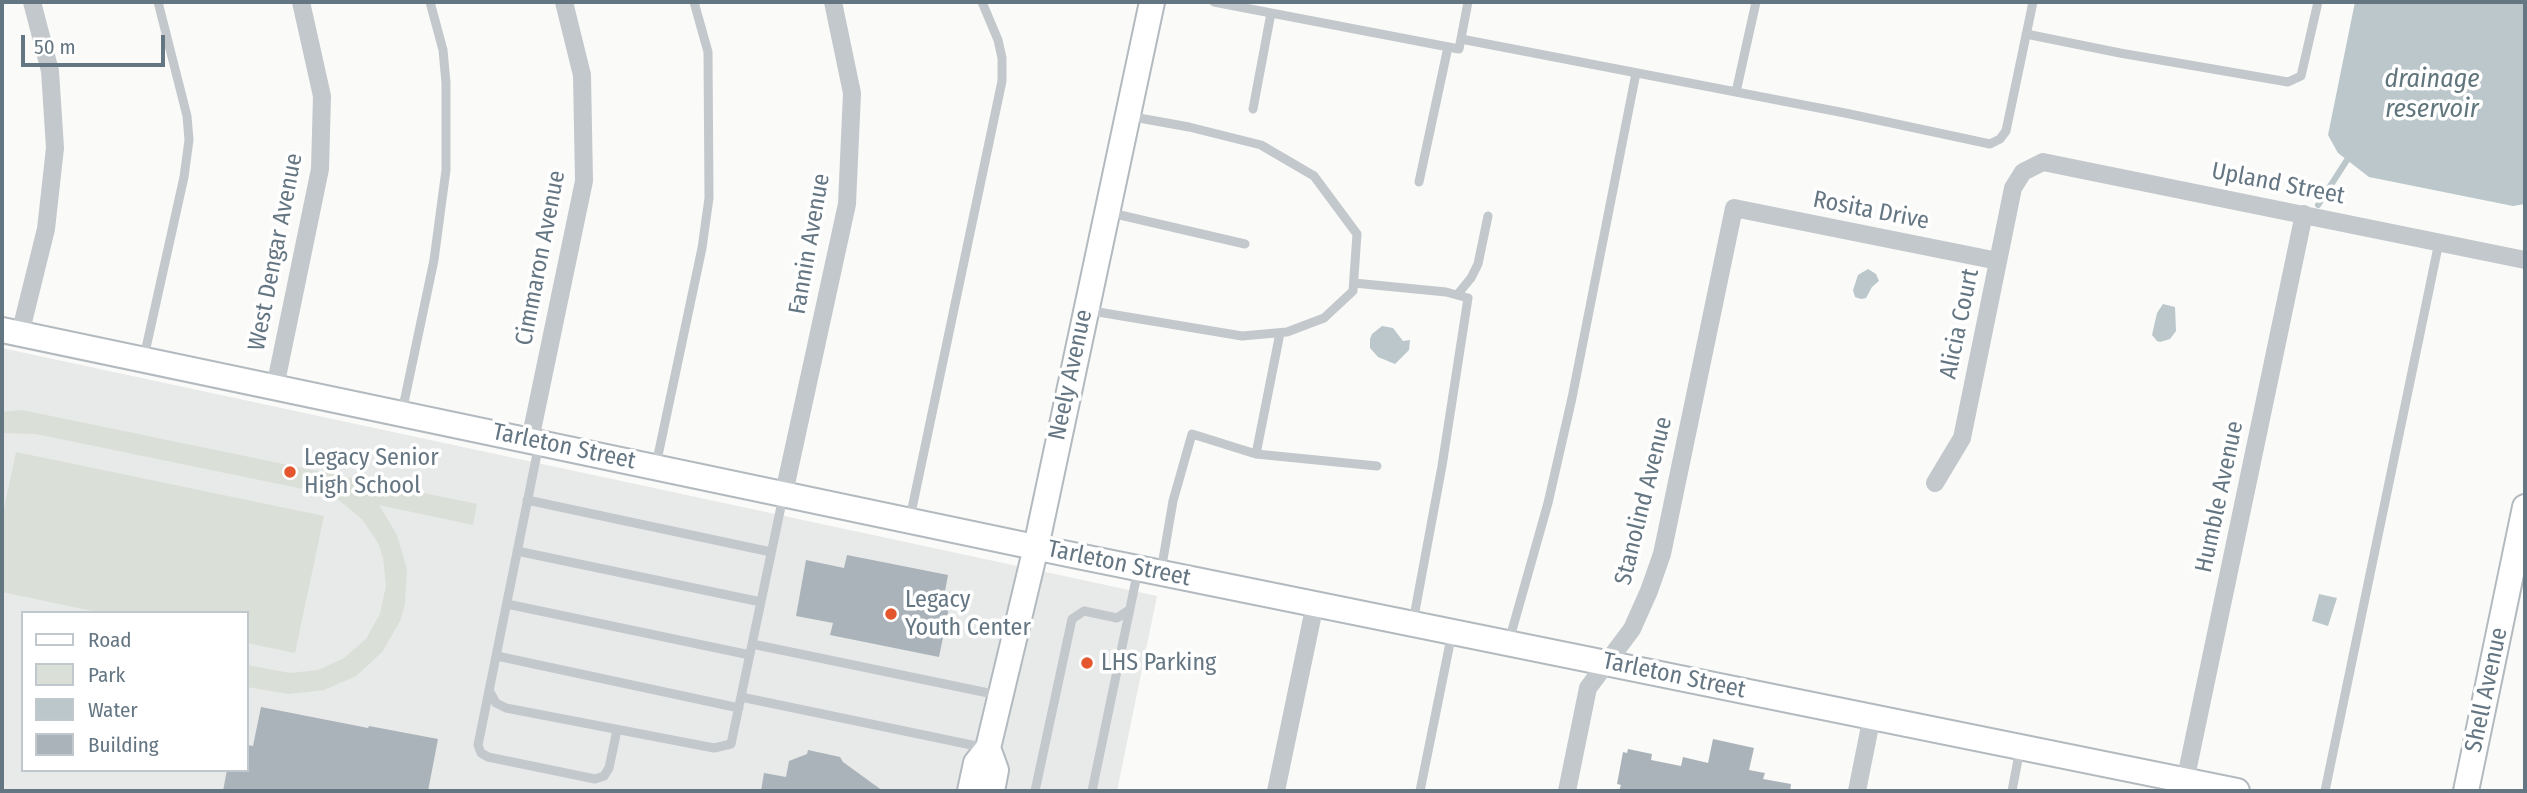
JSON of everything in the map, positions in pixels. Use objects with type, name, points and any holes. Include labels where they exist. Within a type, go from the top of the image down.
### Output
[{"type":"street","points":[[11,332],[46,229],[55,148],[50,71],[32,2]]},
{"type":"street","name":"West Dengar Avenue","points":[[275,387],[320,169],[322,96],[301,2]]},
{"type":"street","name":"Cimmaron Avenue","points":[[535,442],[584,181],[582,75],[564,2]]},
{"type":"street","name":"Fannin Avenue","points":[[783,493],[847,204],[852,93],[833,2]]},
{"type":"street","name":"Neely Avenue","points":[[970,791],[976,763],[988,748],[1036,547],[1152,2]]},
{"type":"street","name":"Upland Street","points":[[2023,172],[2043,162],[2525,260]]},
{"type":"street","name":"Alicia Court","points":[[1935,483],[1962,438],[2013,188],[2023,172]]},
{"type":"street","name":"Rosita Drive","points":[[1734,208],[1998,261]]},
{"type":"street","name":"Stanolind Avenue","points":[[1567,791],[1588,688],[1632,629],[1662,554],[1734,208]]},
{"type":"street","name":"Humble Avenue","points":[[2184,786],[2304,214]]},
{"type":"street","name":"Tarleton Street","points":[[11,332],[1036,547],[1872,716],[2020,747],[2184,786],[2236,791]]},
{"type":"street","name":"Shell Avenue","points":[[2466,791],[2525,507]]},
{"type":"street","points":[[1276,791],[1315,604]]},
{"type":"street","points":[[1857,791],[1872,716]]},
{"type":"street","name":"Neely Avenue","points":[[988,748],[996,771],[992,791]]},
{"type":"lane","points":[[143,359],[184,177],[188,140],[187,116],[159,2]]},
{"type":"lane","points":[[401,414],[434,260],[446,170],[446,83],[443,50],[429,2]]},
{"type":"lane","points":[[656,467],[702,248],[709,198],[708,52],[694,2]]},
{"type":"lane","points":[[910,520],[1002,81],[1002,58],[998,40],[982,2]]},
{"type":"lane","points":[[1214,2],[1459,49],[1468,2]]},
{"type":"lane","points":[[1736,92],[1756,2]]},
{"type":"lane","points":[[1461,39],[1990,144],[2000,139],[2006,131],[2033,2]]},
{"type":"lane","points":[[2026,34],[2288,82],[2301,76],[2318,2]]},
{"type":"lane","points":[[1253,109],[1271,13]]},
{"type":"lane","points":[[1419,181],[1448,47]]},
{"type":"lane","points":[[1509,642],[1554,477],[1636,73]]},
{"type":"lane","points":[[1085,310],[1242,336],[1280,333],[1324,318],[1353,291],[1357,234],[1314,176],[1261,145],[1189,127],[1126,116]]},
{"type":"lane","points":[[1106,212],[1245,244]]},
{"type":"lane","points":[[1457,295],[1478,264],[1488,216]]},
{"type":"lane","points":[[2325,791],[2439,242]]},
{"type":"lane","points":[[1354,283],[1468,298],[1442,466],[1413,624]]},
{"type":"lane","points":[[1256,454],[1280,333]]},
{"type":"lane","points":[[1092,791],[1129,610],[1149,570],[1192,435],[1256,454],[1377,466]]},
{"type":"lane","points":[[535,442],[527,500],[478,745],[481,753],[488,757],[595,779],[604,776],[608,768],[617,730]]},
{"type":"lane","points":[[490,692],[496,703],[506,708],[715,748],[731,744],[783,493]]},
{"type":"lane","points":[[527,500],[771,552]]},
{"type":"lane","points":[[517,551],[761,602]]},
{"type":"lane","points":[[507,604],[750,655]]},
{"type":"lane","points":[[1035,791],[1072,619],[1084,611],[1117,618],[1129,610]]},
{"type":"lane","points":[[1420,791],[1453,631]]},
{"type":"lane","points":[[752,644],[999,696]]},
{"type":"lane","points":[[497,656],[739,708]]},
{"type":"lane","points":[[741,697],[988,748]]},
{"type":"lane","points":[[2012,791],[2020,747]]},
{"type":"shaded area","name":"Legacy Senior High School","points":[[2,348],[1157,596],[1117,791],[2,791]]},
{"type":"green space","points":[[22,410],[477,504],[473,525],[379,505],[397,535],[407,569],[405,604],[400,621],[382,652],[356,676],[324,690],[289,694],[248,687],[248,665],[290,673],[318,670],[344,658],[366,639],[380,614],[386,586],[383,557],[378,543],[362,519],[340,501],[313,491],[36,434],[2,433],[2,412]]},
{"type":"green space","points":[[16,452],[324,516],[295,653],[248,643],[248,611],[92,611],[2,592],[2,518]]},
{"type":"water","name":"drainage reservoir","points":[[2355,2],[2525,2],[2525,204],[2513,206],[2369,177],[2338,153],[2328,135]]},
{"type":"water","points":[[1868,269],[1876,274],[1879,281],[1866,298],[1855,297],[1853,290],[1858,275]]},
{"type":"water","points":[[2163,304],[2175,307],[2176,331],[2170,339],[2160,342],[2152,335],[2157,313]]},
{"type":"water","points":[[1382,326],[1393,328],[1403,341],[1410,340],[1409,350],[1395,364],[1378,357],[1370,348],[1372,334]]},
{"type":"water","points":[[2319,594],[2337,598],[2328,626],[2312,621]]},
{"type":"building","name":"Legacy Youth Center","points":[[847,555],[948,575],[945,591],[952,593],[939,657],[830,635],[833,623],[796,616],[806,560],[844,568]]},
{"type":"building","points":[[261,707],[438,739],[428,791],[223,791],[227,772],[248,772],[248,745],[253,746]]},
{"type":"building","points":[[1713,739],[1754,748],[1749,770],[1765,773],[1763,779],[1791,784],[1790,791],[1619,791],[1621,785],[1617,784],[1623,752],[1627,753],[1628,749],[1652,754],[1651,760],[1681,766],[1683,757],[1708,763]]},
{"type":"building","points":[[808,750],[840,757],[883,791],[761,791],[764,773],[786,777],[789,761],[807,754]]},
{"type":"waterway","points":[[2318,205],[2347,160]]},
{"type":"place","name":"Legacy Senior High School","points":[[290,472]]},
{"type":"place","name":"Legacy Youth Center","points":[[891,614]]},
{"type":"place","name":"LHS Parking","points":[[1087,663]]}]
